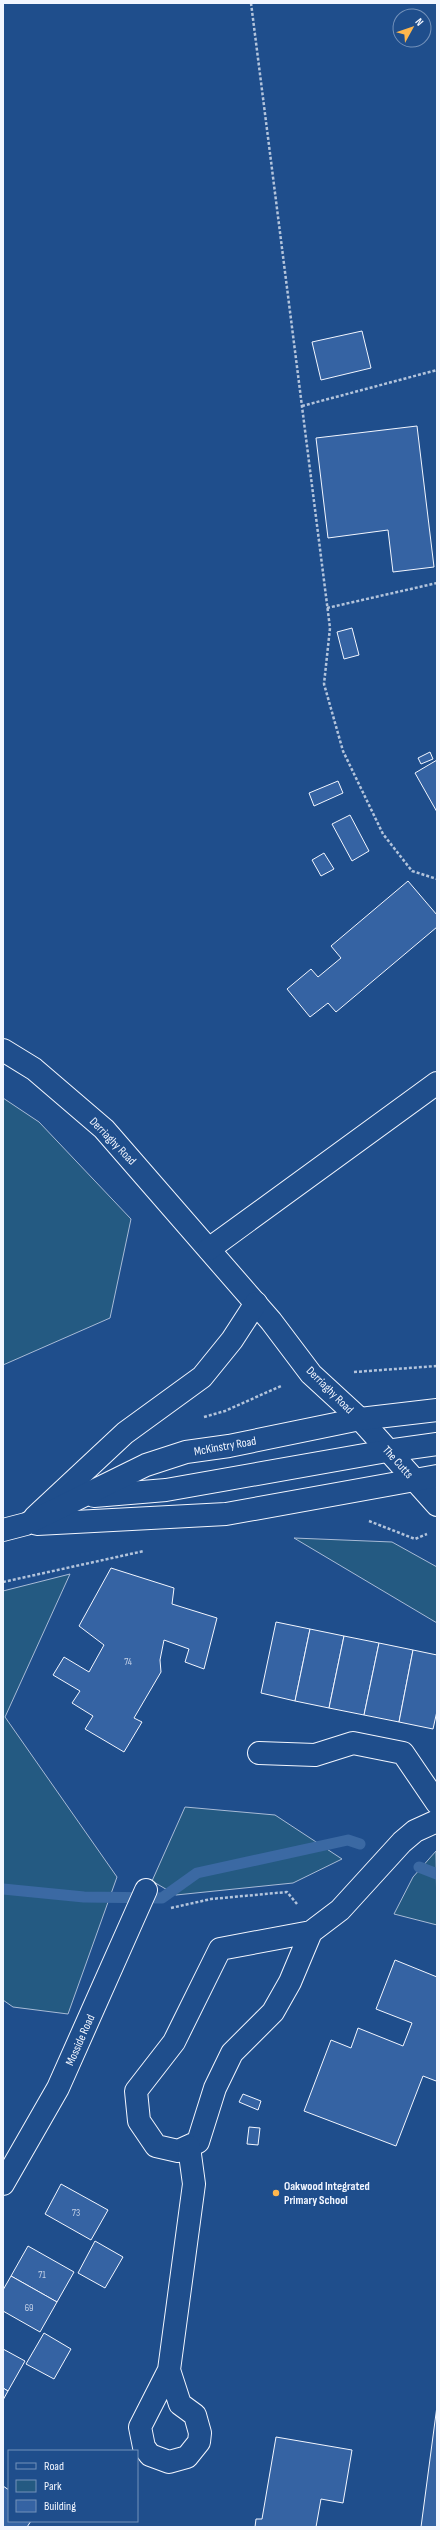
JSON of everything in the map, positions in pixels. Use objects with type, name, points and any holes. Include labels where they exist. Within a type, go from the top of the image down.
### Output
[{"type":"main road","name":"Derriaghy Road","points":[[3,1050],[34,1069],[104,1129],[256,1303],[311,1374],[360,1419]]},
{"type":"main road","points":[[209,1249],[437,1083]]},
{"type":"main road","points":[[26,1524],[125,1433],[202,1377],[232,1340],[256,1303]]},
{"type":"main road","name":"McKinstry Road","points":[[3,1530],[26,1524],[85,1497],[146,1465],[186,1452],[229,1446],[360,1419],[437,1410]]},
{"type":"main road","name":"The Cutts","points":[[360,1419],[387,1451],[437,1505]]},
{"type":"main road","points":[[85,1497],[166,1490],[387,1451],[437,1444]]},
{"type":"main road","name":"McKinstry Road","points":[[26,1524],[226,1514],[437,1476]]},
{"type":"main road","points":[[259,1753],[315,1755],[353,1743],[403,1753],[437,1803]]},
{"type":"main road","points":[[314,1930],[290,1982],[273,2012],[232,2053],[215,2088],[198,2142],[178,2151],[156,2146],[139,2121],[136,2091],[174,2042],[220,1949],[314,1930],[340,1910],[415,1831],[437,1821]]},
{"type":"main road","name":"Mosside Road","points":[[3,2184],[58,2088],[146,1890]]},
{"type":"main road","points":[[169,2370],[194,2184],[189,2146]]},
{"type":"path","points":[[251,3],[330,628],[324,684],[343,751],[383,834],[412,871],[437,879]]},
{"type":"path","points":[[302,406],[437,370]]},
{"type":"path","points":[[327,608],[437,583]]},
{"type":"path","points":[[225,1410],[311,1374],[437,1366]]},
{"type":"path","points":[[134,1915],[211,1899],[287,1892],[314,1930]]},
{"type":"green space","points":[[3,1098],[39,1122],[131,1219],[110,1318],[3,1365]]},
{"type":"green space","points":[[294,1538],[392,1542],[437,1567],[437,1623]]},
{"type":"green space","points":[[70,1574],[5,1717],[117,1877],[68,2014],[13,2007],[3,2000],[3,1591]]},
{"type":"green space","points":[[185,1807],[275,1815],[342,1859],[293,1883],[176,1895],[152,1881]]},
{"type":"green space","points":[[436,1851],[437,1925],[394,1914],[413,1877]]},
{"type":"building","points":[[362,331],[371,368],[321,380],[312,342]]},
{"type":"building","points":[[417,426],[434,567],[393,572],[388,530],[328,538],[316,438]]},
{"type":"building","points":[[352,628],[359,655],[344,659],[337,632]]},
{"type":"building","points":[[430,752],[433,759],[421,764],[418,758]]},
{"type":"building","points":[[437,760],[437,812],[415,773]]},
{"type":"building","points":[[338,781],[343,793],[314,806],[309,793]]},
{"type":"building","points":[[350,815],[369,851],[352,861],[332,824]]},
{"type":"building","points":[[324,853],[334,869],[321,876],[312,860]]},
{"type":"building","points":[[408,881],[437,915],[437,927],[336,1012],[328,1003],[310,1017],[287,989],[311,969],[318,977],[341,958],[331,946]]},
{"type":"building","points":[[111,1568],[174,1588],[172,1604],[217,1618],[204,1669],[185,1662],[189,1649],[164,1640],[160,1660],[161,1672],[134,1718],[142,1722],[124,1752],[85,1729],[93,1716],[72,1703],[80,1691],[53,1675],[64,1657],[89,1672],[104,1645],[79,1626]]},
{"type":"building","points":[[276,1622],[310,1629],[295,1701],[261,1693]]},
{"type":"building","points":[[310,1629],[344,1636],[329,1708],[295,1701]]},
{"type":"building","points":[[344,1636],[379,1643],[364,1715],[329,1708]]},
{"type":"building","points":[[379,1643],[413,1650],[399,1722],[364,1715]]},
{"type":"building","points":[[413,1650],[437,1655],[437,1711],[433,1729],[399,1722]]},
{"type":"building","points":[[395,1960],[437,1977],[437,2078],[436,2081],[423,2076],[396,2146],[304,2111],[331,2040],[351,2048],[358,2028],[403,2046],[412,2023],[376,2009]]},
{"type":"building","points":[[243,2094],[261,2101],[258,2110],[239,2102]]},
{"type":"building","points":[[249,2127],[260,2128],[258,2145],[247,2144]]},
{"type":"building","points":[[61,2184],[108,2210],[91,2240],[45,2214]]},
{"type":"building","points":[[95,2241],[123,2257],[105,2288],[78,2273]]},
{"type":"building","points":[[28,2246],[74,2272],[57,2302],[11,2276]]},
{"type":"building","points":[[11,2276],[57,2302],[40,2332],[3,2311],[3,2290]]},
{"type":"building","points":[[44,2333],[71,2349],[54,2379],[26,2364]]},
{"type":"building","points":[[3,2349],[25,2361],[8,2391],[3,2388]]},
{"type":"building","points":[[3,2388],[8,2391],[3,2400]]},
{"type":"building","points":[[437,2406],[437,2527],[421,2527]]},
{"type":"building","points":[[276,2437],[352,2450],[343,2503],[321,2499],[316,2527],[255,2527],[256,2519],[262,2519]]},
{"type":"building","points":[[3,2486],[8,2489],[8,2522],[30,2522],[27,2527],[3,2527]]},
{"type":"waterway","points":[[3,1889],[84,1897],[162,1898],[197,1873],[348,1840],[360,1844]]},
{"type":"waterway","points":[[419,1867],[437,1874]]},
{"type":"place","name":"Oakwood Integrated Primary School","points":[[276,2193]]}]
